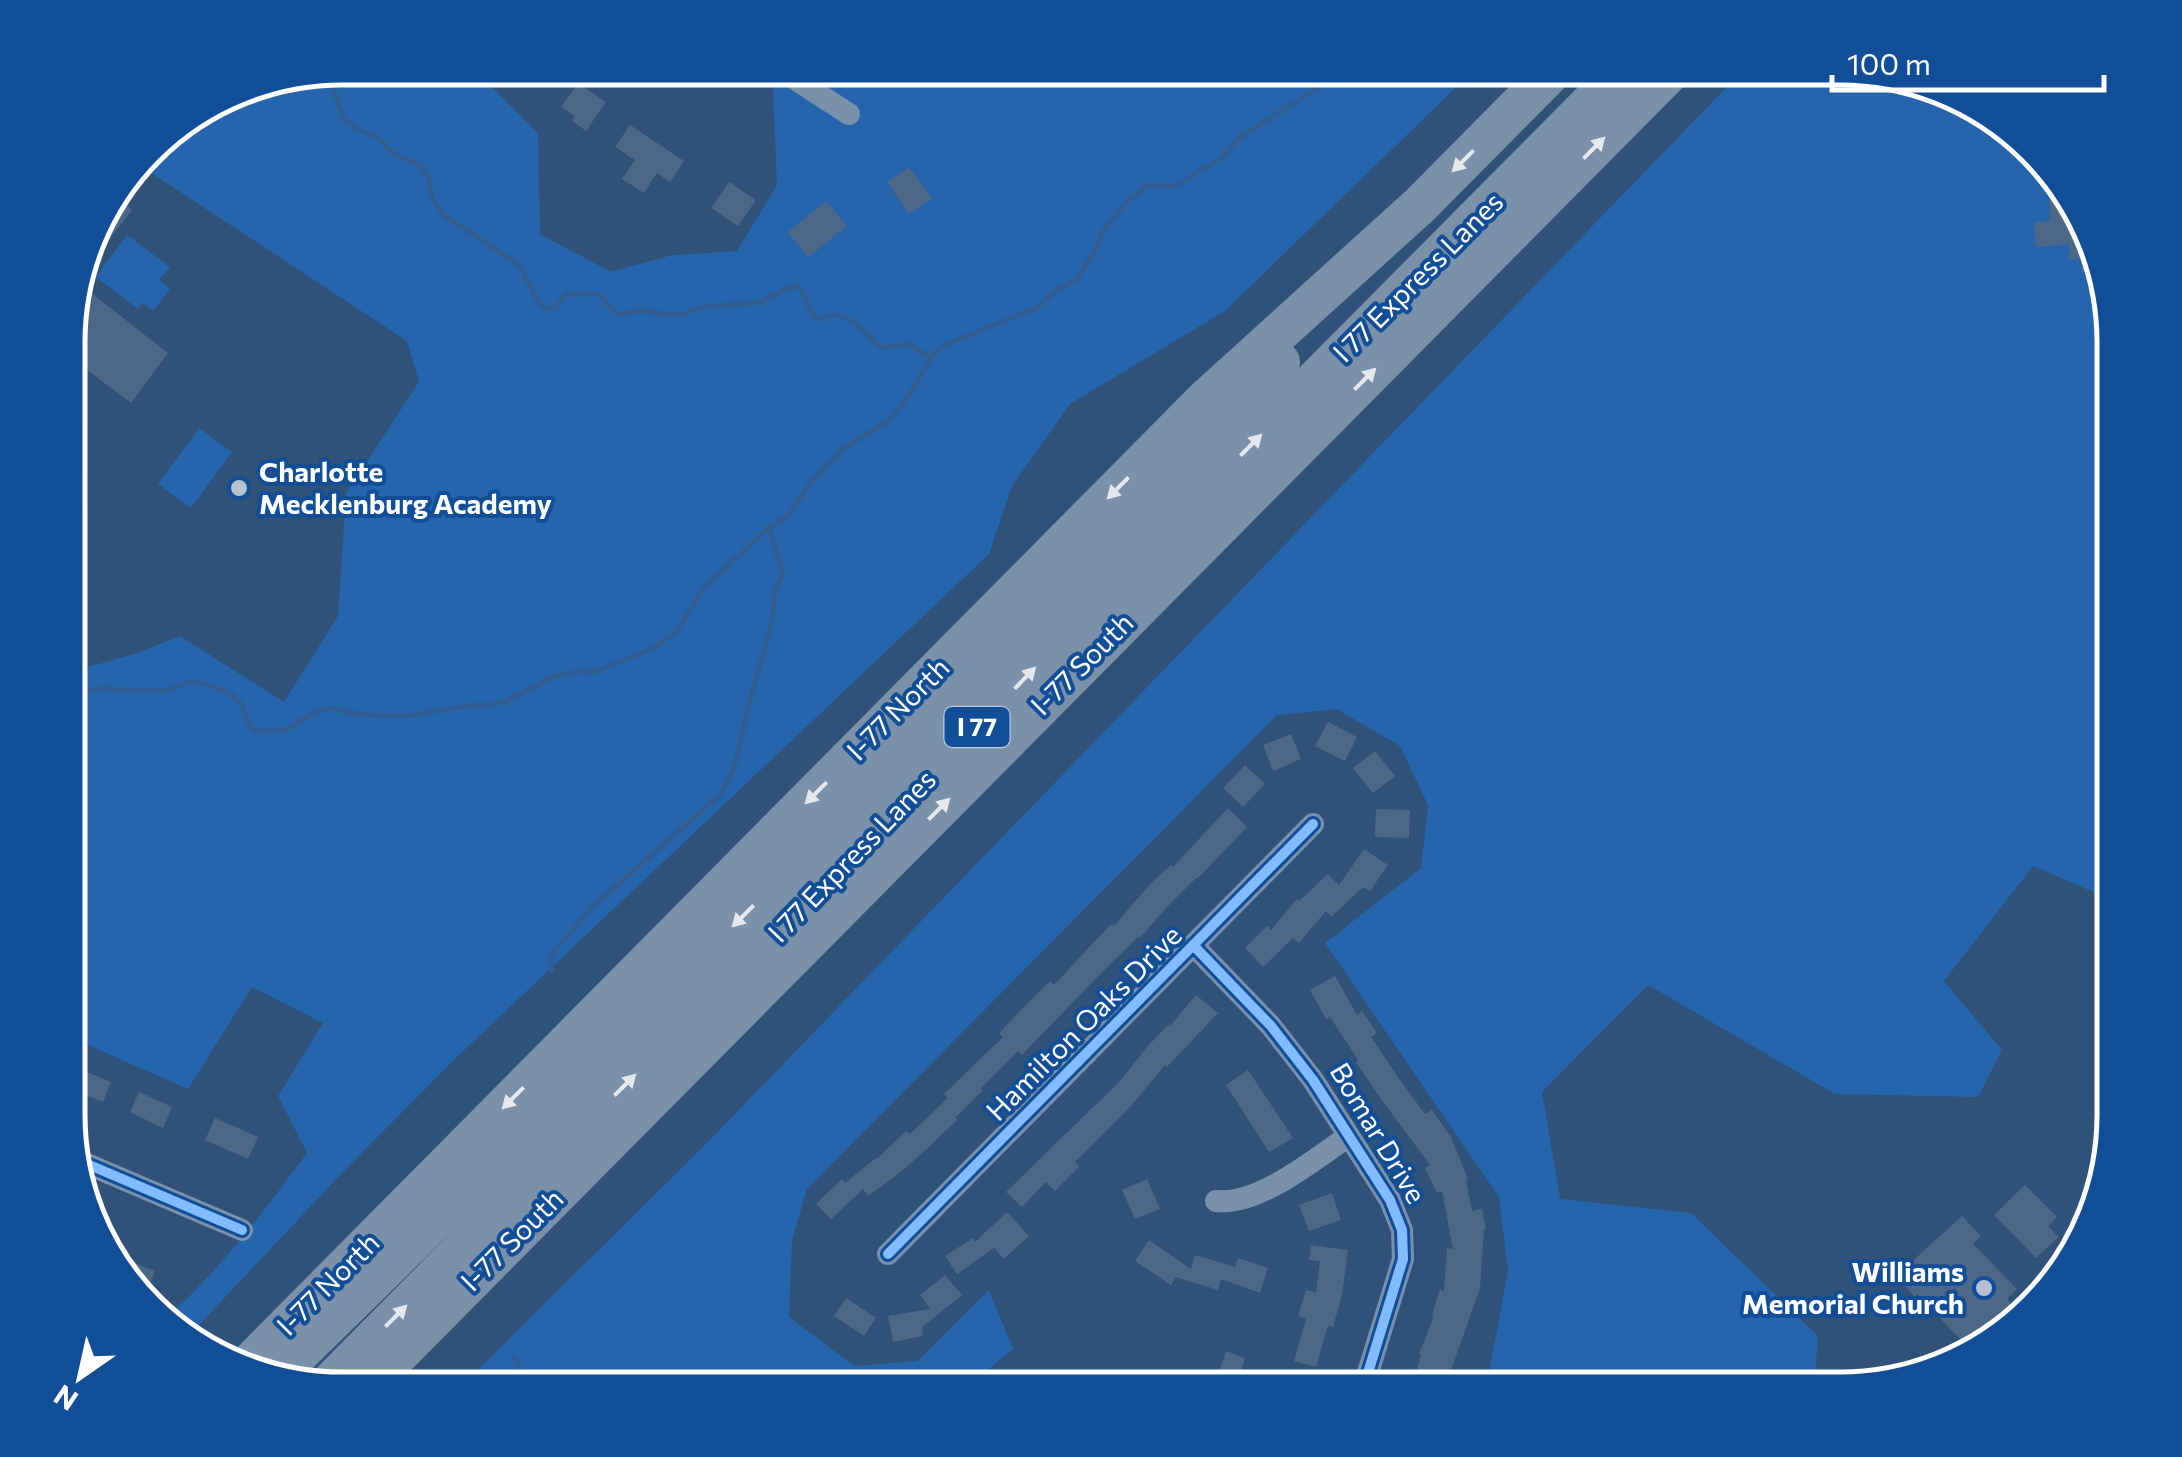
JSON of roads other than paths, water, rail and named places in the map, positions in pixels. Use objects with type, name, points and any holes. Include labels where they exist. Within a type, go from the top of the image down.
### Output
[{"type":"highway","name":"I-77 North","points":[[256,1357],[1206,399],[1419,206],[1539,85]]},
{"type":"highway","name":"I 77 Express Lanes","points":[[341,1372],[872,837],[1240,456],[1608,85]]},
{"type":"highway","name":"I-77 South","points":[[382,1372],[1657,85]]},
{"type":"highway","name":"I 77 Express Lanes","points":[[286,1365],[651,1008],[969,688],[1227,421],[1419,206]]},
{"type":"street","points":[[805,86],[848,114]]},
{"type":"street","name":"Hamilton Oaks Drive","points":[[888,1254],[1312,824]]},
{"type":"street","name":"Bomar Drive","points":[[1193,945],[1272,1026],[1390,1200],[1402,1230],[1403,1259],[1368,1371]]},
{"type":"street","points":[[1216,1201],[1244,1200],[1349,1136]]},
{"type":"street","points":[[91,1166],[242,1230]]},
{"type":"waterway","points":[[85,692],[106,688],[164,691],[190,682],[206,684],[233,695],[256,731],[283,731],[330,708],[364,715],[406,716],[492,705],[552,677],[593,672],[652,649],[676,632],[703,589],[769,527],[787,517],[812,481],[842,450],[891,419],[931,358],[945,345],[1038,307],[1076,279],[1104,229],[1148,185],[1174,187],[1222,157],[1238,139],[1321,85]]},
{"type":"waterway","points":[[332,86],[344,119],[377,137],[396,155],[420,165],[429,178],[432,199],[445,216],[515,262],[545,309],[555,308],[567,293],[595,293],[617,313],[638,310],[671,315],[703,307],[761,302],[798,286],[818,319],[839,315],[882,348],[909,344],[931,358]]},
{"type":"waterway","points":[[552,971],[550,960],[554,952],[592,907],[719,796],[730,778],[771,626],[776,589],[783,575],[769,527]]},
{"type":"waterway","points":[[514,1358],[519,1366],[516,1372]]},
{"type":"place","name":"Charlotte Mecklenburg Academy","points":[[239,488]]},
{"type":"place","name":"Williams Memorial Church","points":[[1984,1288]]}]
